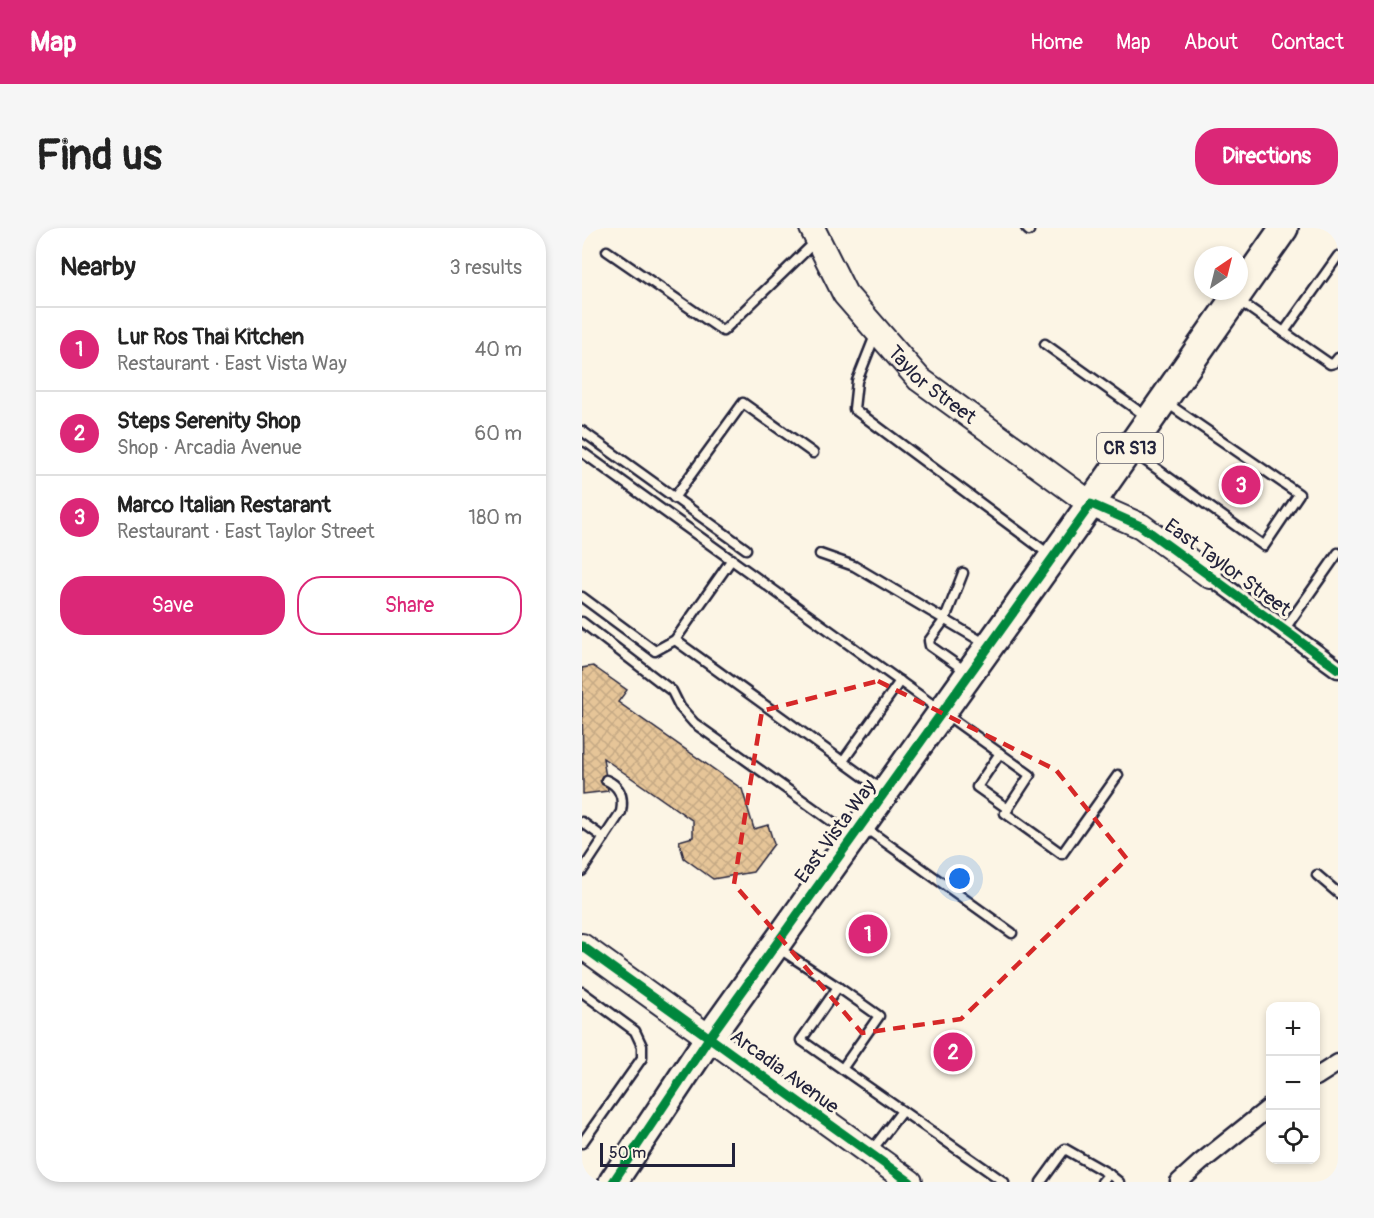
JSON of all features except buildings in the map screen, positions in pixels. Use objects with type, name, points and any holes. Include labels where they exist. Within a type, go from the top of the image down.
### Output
[{"type":"main road","name":"East Vista Way","points":[[1248,279],[1284,228]]},
{"type":"main road","name":"East Vista Way","points":[[613,1182],[709,1038],[1234,300]]},
{"type":"street","name":"Taylor Street","points":[[814,234],[845,294],[919,379],[1090,504]]},
{"type":"street","name":"East Taylor Street","points":[[1090,504],[1141,526],[1338,669]]},
{"type":"street","name":"Arcadia Avenue","points":[[582,946],[910,1182]]},
{"type":"street","points":[[1320,1074],[1338,1063]]},
{"type":"street","points":[[1179,1182],[1266,1110]]},
{"type":"lane","points":[[607,251],[723,331],[814,234]]},
{"type":"lane","points":[[1284,333],[1338,256]]},
{"type":"lane","points":[[1238,300],[1330,364],[1338,358]]},
{"type":"lane","points":[[877,330],[857,381],[854,409],[1053,557]]},
{"type":"lane","points":[[1045,344],[1299,494],[1264,546],[1129,449]]},
{"type":"lane","points":[[674,498],[743,403],[813,453]]},
{"type":"lane","points":[[582,431],[746,549]]},
{"type":"lane","points":[[582,452],[1030,775],[1005,813],[1062,854],[1118,775]]},
{"type":"lane","points":[[1284,630],[1338,553]]},
{"type":"lane","points":[[820,554],[854,566],[989,646]]},
{"type":"lane","points":[[582,597],[655,651],[675,640],[732,559]]},
{"type":"lane","points":[[963,573],[945,619],[929,641],[930,646],[969,674]]},
{"type":"lane","points":[[582,622],[672,691],[680,707],[694,723],[1012,933]]},
{"type":"lane","points":[[675,640],[885,793]]},
{"type":"lane","points":[[843,761],[900,681]]},
{"type":"lane","points":[[1000,753],[977,787],[1008,809]]},
{"type":"lane","points":[[582,871],[621,812],[623,802],[621,791],[614,783],[606,780]]},
{"type":"lane","points":[[582,822],[604,838]]},
{"type":"lane","points":[[1317,875],[1338,893]]},
{"type":"lane","points":[[775,946],[879,1016],[842,1069]]},
{"type":"lane","points":[[838,987],[801,1040],[1004,1182]]},
{"type":"lane","points":[[582,992],[635,1031],[642,1046],[642,1058],[582,1143]]},
{"type":"lane","points":[[869,1153],[902,1111]]},
{"type":"lane","points":[[1041,1182],[1065,1149],[1119,1182]]},
{"type":"lane","points":[[1102,1182],[1109,1174]]},
{"type":"highlighted area","points":[[878,681],[1056,770],[1127,859],[961,1019],[862,1033],[734,884],[762,711]]},
{"type":"cycle path","points":[[613,1182],[709,1038],[1091,504],[1141,526],[1338,669]]},
{"type":"cycle path","points":[[582,946],[910,1182]]},
{"type":"place","name":"Marco Italian Restarant","points":[[1241,485]]},
{"type":"place","name":"Lur Ros Thai Kitchen","points":[[868,934]]},
{"type":"place","name":"Steps Serenity Shop","points":[[953,1052]]}]
